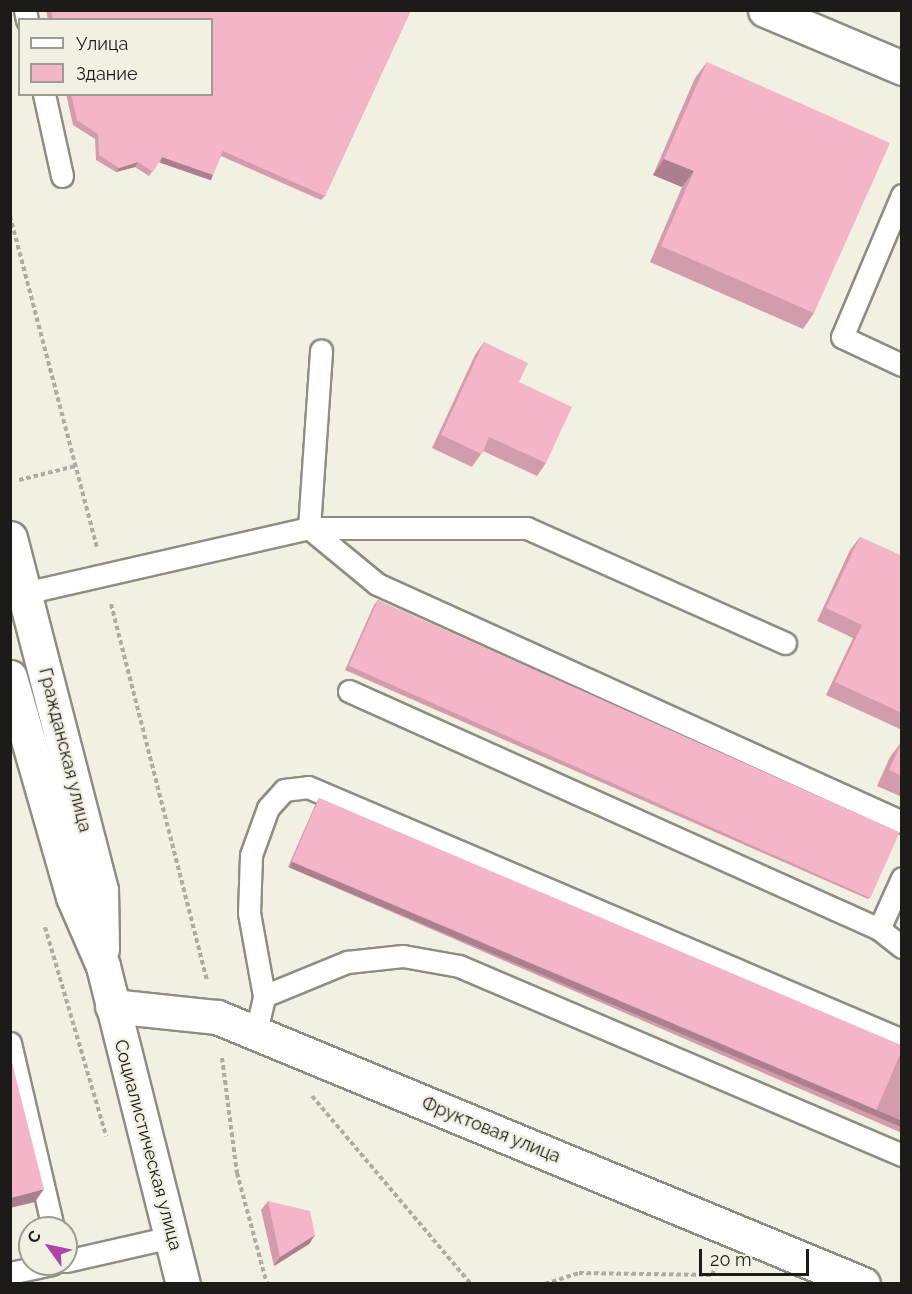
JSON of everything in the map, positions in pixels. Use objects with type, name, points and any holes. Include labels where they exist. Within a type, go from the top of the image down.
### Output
[{"type":"street","points":[[765,10],[902,69]]},
{"type":"street","name":"Гражданская улица","points":[[10,538],[101,890],[103,966]]},
{"type":"street","name":"Гражданская улица","points":[[10,677],[74,897],[103,966],[112,1006]]},
{"type":"street","name":"Фруктовая улица","points":[[112,1006],[217,1017],[863,1284]]},
{"type":"street","name":"Социалистическая улица","points":[[112,1006],[183,1284]]},
{"type":"lane","points":[[44,96],[62,176]]},
{"type":"lane","points":[[902,195],[842,337],[902,365]]},
{"type":"lane","points":[[309,528],[321,350]]},
{"type":"lane","points":[[309,528],[377,584],[902,822]]},
{"type":"lane","points":[[25,593],[105,578],[309,528],[527,528],[785,643]]},
{"type":"lane","points":[[349,691],[879,929],[902,947]]},
{"type":"lane","points":[[256,1032],[264,996],[249,913],[251,855],[268,808],[284,790],[308,787],[902,1041]]},
{"type":"lane","points":[[879,929],[902,878]]},
{"type":"lane","points":[[264,996],[347,962],[403,956],[459,966],[902,1155]]},
{"type":"lane","points":[[10,1042],[50,1216]]},
{"type":"lane","points":[[78,1258],[172,1237]]},
{"type":"path","points":[[10,216],[217,1017],[237,1173],[267,1284]]},
{"type":"path","points":[[19,480],[76,466]]},
{"type":"path","points":[[41,914],[108,1142]]},
{"type":"path","points":[[303,1086],[471,1284]]},
{"type":"path","points":[[545,1284],[579,1273],[712,1275],[731,1229]]},
{"type":"building","points":[[51,10],[411,10],[325,196],[223,151],[213,175],[162,157],[153,172],[138,162],[119,168],[99,155],[98,134],[77,120],[71,96],[213,96],[213,18],[53,18]]},
{"type":"building","points":[[707,62],[890,143],[814,313],[661,246],[694,171],[664,159]]},
{"type":"building","points":[[484,342],[528,363],[519,382],[572,407],[546,463],[489,437],[482,454],[441,435]]},
{"type":"building","points":[[860,537],[902,556],[902,713],[835,682],[862,625],[826,608]]},
{"type":"building","points":[[378,600],[900,832],[870,898],[349,666]]},
{"type":"building","points":[[902,741],[902,776],[889,770]]},
{"type":"building","points":[[319,798],[902,1045],[877,1110],[292,862]]},
{"type":"building","points":[[10,1055],[44,1189],[10,1198]]},
{"type":"building","points":[[268,1201],[310,1211],[315,1235],[280,1257]]}]
